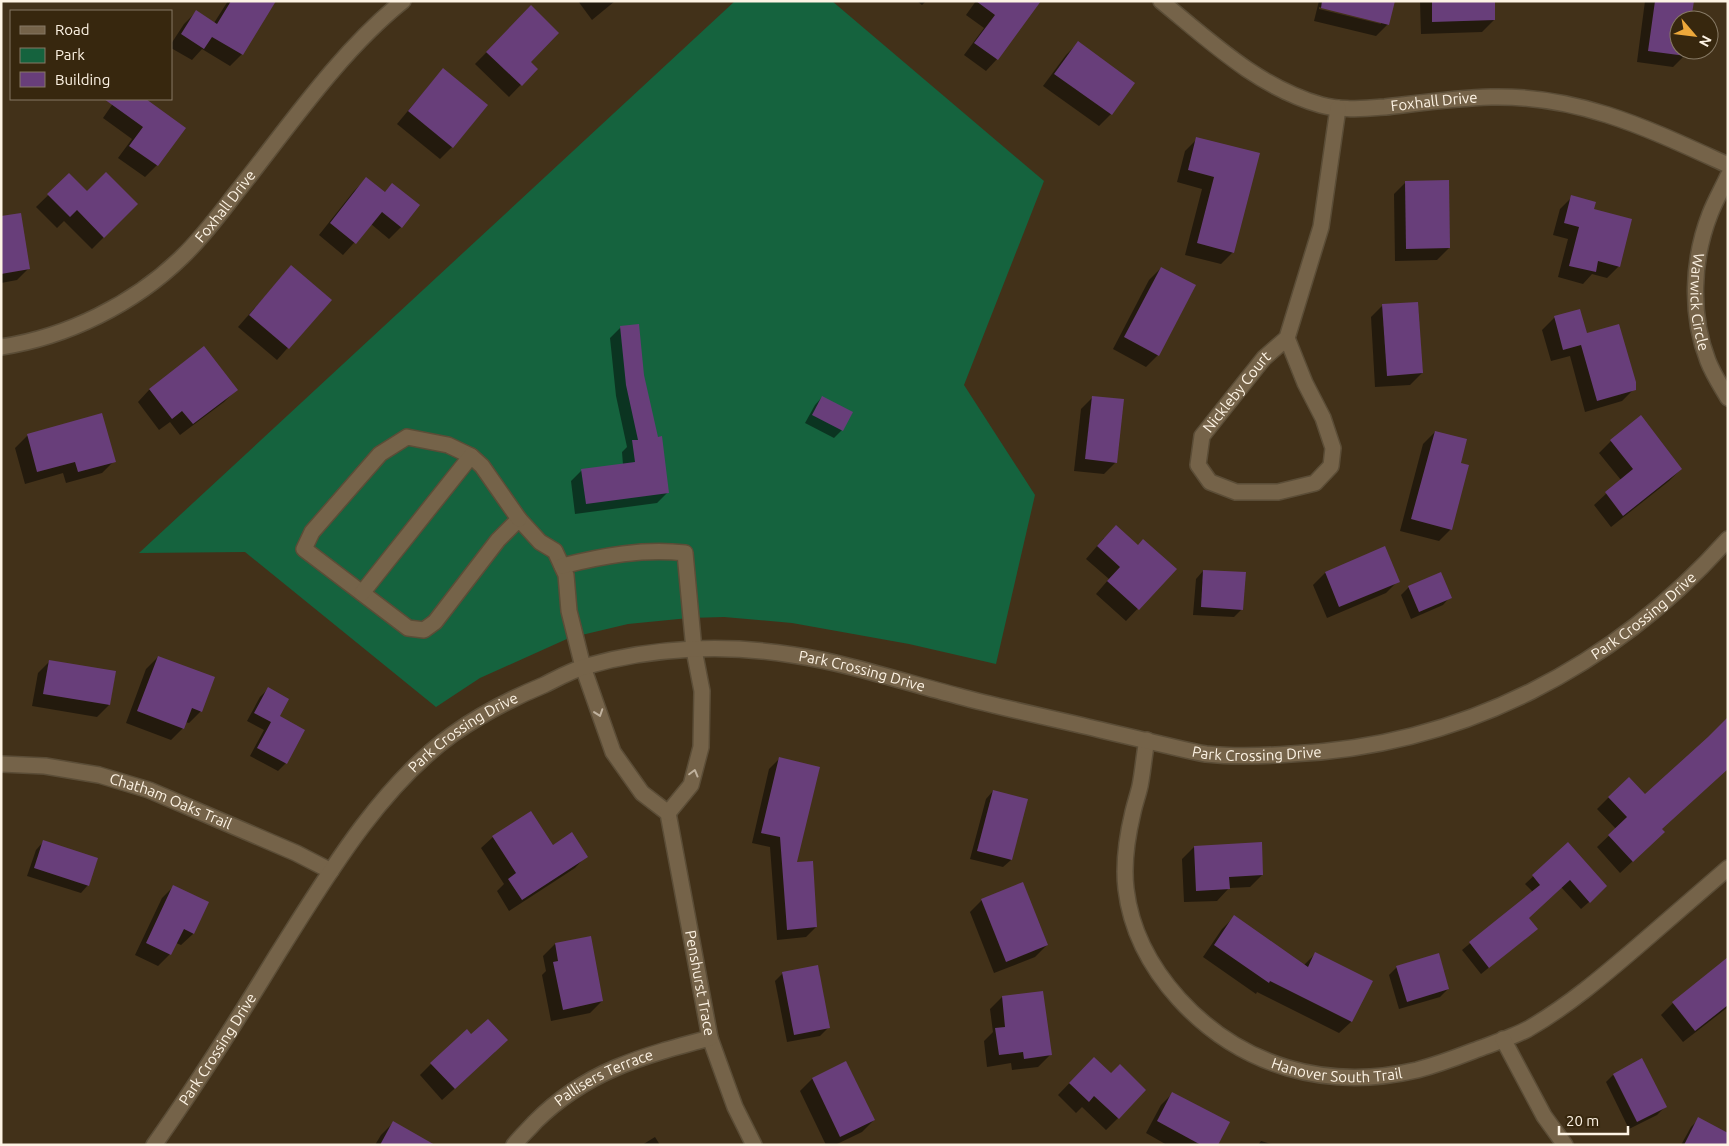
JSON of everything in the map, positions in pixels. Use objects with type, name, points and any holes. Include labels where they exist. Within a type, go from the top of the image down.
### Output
[{"type":"street","name":"Foxhall Drive","points":[[1,347],[52,335],[107,311],[150,284],[182,257],[209,227],[350,50],[403,1]]},
{"type":"street","name":"Foxhall Drive","points":[[1161,1],[1238,65],[1294,96],[1323,106],[1353,109],[1490,97],[1562,102],[1608,114],[1656,132],[1728,166]]},
{"type":"street","points":[[1287,338],[1321,227],[1338,108]]},
{"type":"street","name":"Warwick Circle","points":[[1728,176],[1707,224],[1699,251],[1695,287],[1698,323],[1707,359],[1728,398]]},
{"type":"street","name":"Nickleby Court","points":[[1287,338],[1305,384],[1323,418],[1332,448],[1331,466],[1315,483],[1278,492],[1236,492],[1210,482],[1198,465],[1202,436],[1264,358],[1287,338]]},
{"type":"street","points":[[520,519],[498,540],[435,622],[424,630],[408,628],[304,549],[312,532],[380,454],[407,437],[448,444],[471,456],[482,466],[520,519],[540,542],[555,551],[566,575],[569,611],[583,667],[613,752],[642,793],[668,813],[690,785],[701,746],[702,691],[694,650],[685,553],[663,550],[644,552],[598,557],[562,566]]},
{"type":"street","points":[[362,592],[471,456]]},
{"type":"street","name":"Park Crossing Drive","points":[[154,1145],[331,871],[360,830],[387,797],[422,760],[451,736],[497,705],[583,667],[630,656],[694,650],[740,649],[791,655],[822,660],[970,700],[1203,754],[1257,756],[1311,754],[1409,737],[1469,719],[1520,698],[1577,667],[1622,637],[1664,604],[1728,539]]},
{"type":"street","name":"Hanover South Trail","points":[[1147,740],[1140,786],[1132,813],[1125,855],[1126,889],[1133,923],[1154,967],[1165,983],[1190,1011],[1211,1029],[1242,1050],[1276,1066],[1313,1075],[1340,1078],[1375,1077],[1417,1070],[1526,1030],[1554,1013],[1605,974],[1728,868]]},
{"type":"street","name":"Chatham Oaks Trail","points":[[1,764],[45,766],[99,775],[149,790],[296,853],[331,871]]},
{"type":"street","name":"Penshurst Trace","points":[[668,813],[710,1038],[735,1107],[754,1145]]},
{"type":"street","name":"Pallisers Terrace","points":[[514,1145],[545,1112],[569,1092],[606,1071],[658,1052],[710,1038]]},
{"type":"street","points":[[1503,1039],[1544,1116],[1565,1145]]},
{"type":"green space","points":[[735,1],[832,1],[1044,181],[964,385],[1035,495],[996,664],[909,644],[792,623],[724,617],[689,618],[628,624],[569,638],[480,678],[436,707],[245,552],[139,553]]},
{"type":"building","points":[[231,1],[276,1],[243,55],[212,37],[204,49],[181,34],[196,10],[217,24]]},
{"type":"building","points":[[976,1],[1041,1],[998,60],[974,43],[995,15]]},
{"type":"building","points":[[1322,1],[1395,1],[1389,25],[1321,8]]},
{"type":"building","points":[[1432,1],[1495,1],[1495,20],[1432,22]]},
{"type":"building","points":[[1655,1],[1694,1],[1693,10],[1669,10],[1669,54],[1648,51]]},
{"type":"building","points":[[531,5],[559,33],[531,62],[538,69],[522,86],[486,52]]},
{"type":"building","points":[[1078,41],[1135,83],[1112,115],[1054,74]]},
{"type":"building","points":[[443,68],[488,105],[453,148],[408,111]]},
{"type":"building","points":[[105,100],[147,100],[186,128],[158,166],[129,146],[143,127]]},
{"type":"building","points":[[1196,137],[1260,153],[1234,253],[1197,243],[1214,177],[1188,170]]},
{"type":"building","points":[[106,172],[138,204],[104,238],[77,210],[70,217],[47,194],[69,173],[87,191]]},
{"type":"building","points":[[366,177],[385,192],[392,183],[420,205],[402,228],[382,212],[356,244],[330,223]]},
{"type":"building","points":[[1449,180],[1450,248],[1406,249],[1405,181]]},
{"type":"building","points":[[1571,195],[1596,202],[1594,209],[1632,219],[1620,267],[1598,261],[1596,272],[1569,266],[1579,227],[1564,223]]},
{"type":"building","points":[[21,213],[30,269],[1,274],[1,216]]},
{"type":"building","points":[[291,265],[332,300],[289,349],[249,315]]},
{"type":"building","points":[[1161,267],[1196,285],[1159,356],[1124,337]]},
{"type":"building","points":[[1418,302],[1423,373],[1387,376],[1382,304]]},
{"type":"building","points":[[1580,309],[1587,333],[1619,324],[1636,382],[1636,390],[1597,401],[1581,345],[1563,350],[1554,316]]},
{"type":"building","points":[[639,324],[644,375],[658,437],[662,436],[669,493],[586,504],[581,469],[635,462],[632,440],[638,440],[626,385],[620,326]]},
{"type":"building","points":[[204,346],[238,390],[193,424],[182,411],[172,419],[149,389]]},
{"type":"building","points":[[822,396],[853,412],[843,431],[812,415]]},
{"type":"building","points":[[1092,396],[1124,399],[1117,463],[1085,459]]},
{"type":"building","points":[[102,413],[116,462],[78,472],[75,462],[37,472],[27,434]]},
{"type":"building","points":[[1641,415],[1682,469],[1623,516],[1605,492],[1633,469],[1610,440]]},
{"type":"building","points":[[1435,431],[1467,439],[1461,463],[1469,465],[1452,530],[1411,519]]},
{"type":"building","points":[[1116,525],[1138,545],[1143,539],[1177,569],[1139,610],[1107,581],[1120,567],[1097,546]]},
{"type":"building","points":[[1385,546],[1400,582],[1339,607],[1325,572]]},
{"type":"building","points":[[1203,570],[1246,572],[1243,610],[1201,607]]},
{"type":"building","points":[[1441,572],[1452,598],[1419,612],[1408,586]]},
{"type":"building","points":[[158,656],[215,677],[202,712],[192,708],[184,729],[137,711]]},
{"type":"building","points":[[49,660],[116,671],[110,705],[43,694]]},
{"type":"building","points":[[268,687],[289,699],[280,716],[305,730],[287,764],[257,748],[271,722],[254,713]]},
{"type":"building","points":[[1728,717],[1728,769],[1662,829],[1665,832],[1633,862],[1608,835],[1627,817],[1608,797],[1629,777],[1645,794]]},
{"type":"building","points":[[779,757],[820,767],[797,862],[813,861],[817,927],[787,930],[780,837],[761,833]]},
{"type":"building","points":[[993,790],[1028,799],[1012,860],[977,851]]},
{"type":"building","points":[[531,811],[553,845],[572,832],[588,857],[522,900],[508,879],[516,873],[492,836]]},
{"type":"building","points":[[43,840],[98,858],[89,886],[34,868]]},
{"type":"building","points":[[1262,842],[1263,875],[1229,877],[1230,889],[1196,891],[1194,846]]},
{"type":"building","points":[[1568,842],[1607,886],[1590,903],[1570,880],[1529,918],[1538,929],[1489,968],[1469,942],[1540,885],[1532,875]]},
{"type":"building","points":[[1023,882],[1048,945],[1006,962],[981,899]]},
{"type":"building","points":[[173,885],[209,902],[194,934],[184,929],[171,955],[146,943]]},
{"type":"building","points":[[1234,915],[1308,967],[1315,952],[1373,981],[1352,1022],[1270,981],[1269,983],[1214,945]]},
{"type":"building","points":[[591,936],[603,1001],[563,1010],[553,962],[558,961],[555,943]]},
{"type":"building","points":[[1439,953],[1449,989],[1407,1002],[1396,966]]},
{"type":"building","points":[[1728,957],[1728,1005],[1695,1031],[1672,1002]]},
{"type":"building","points":[[818,965],[830,1028],[794,1035],[782,972]]},
{"type":"building","points":[[1043,991],[1052,1055],[1024,1059],[1023,1052],[999,1055],[995,1028],[1005,1027],[1002,996]]},
{"type":"building","points":[[488,1019],[508,1040],[455,1089],[430,1063],[467,1029],[471,1034]]},
{"type":"building","points":[[1094,1057],[1111,1073],[1120,1064],[1146,1090],[1119,1119],[1094,1096],[1089,1102],[1069,1083]]},
{"type":"building","points":[[1642,1058],[1667,1107],[1637,1122],[1613,1074]]},
{"type":"building","points":[[846,1061],[875,1120],[840,1137],[812,1078]]},
{"type":"building","points":[[1172,1092],[1230,1122],[1218,1145],[1201,1145],[1157,1121]]},
{"type":"building","points":[[1698,1117],[1728,1133],[1728,1145],[1684,1145]]},
{"type":"building","points":[[393,1121],[435,1145],[380,1145]]}]
